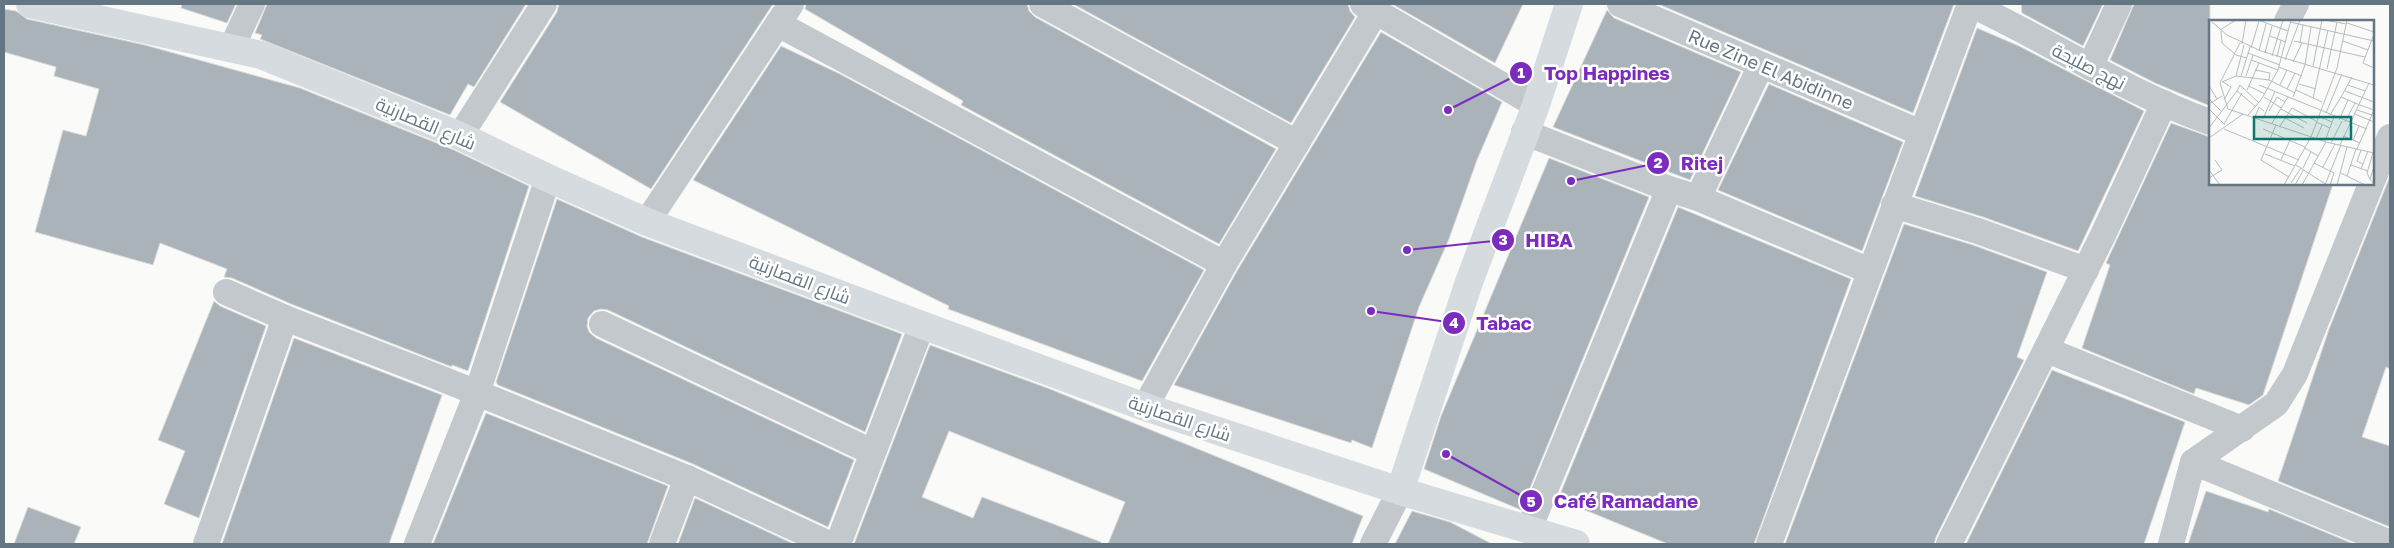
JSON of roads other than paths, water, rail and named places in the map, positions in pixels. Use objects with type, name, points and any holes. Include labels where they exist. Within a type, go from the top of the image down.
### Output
[{"type":"street","name":"شارع القصارنية","points":[[30,4],[261,55],[460,136],[647,222],[922,325],[1145,407],[1400,491],[1529,528],[1576,544]]},
{"type":"street","points":[[232,48],[252,4]]},
{"type":"street","points":[[1042,4],[1297,143]]},
{"type":"street","points":[[1373,544],[1400,491],[1469,282],[1524,132],[1536,105],[1568,4]]},
{"type":"street","name":"Rue Zine El Abidinne","points":[[1620,4],[1921,134]]},
{"type":"street","points":[[1769,544],[1970,4]]},
{"type":"street","name":"نهج صليحة","points":[[1970,4],[2090,67],[2164,103],[2209,122]]},
{"type":"street","points":[[2090,67],[2119,4]]},
{"type":"street","points":[[2287,20],[2296,4]]},
{"type":"street","points":[[460,136],[540,5]]},
{"type":"street","points":[[1145,407],[1224,264],[1297,143],[1370,8],[1536,105]]},
{"type":"street","points":[[647,222],[784,14],[1224,264]]},
{"type":"street","points":[[1698,198],[1761,65]]},
{"type":"street","points":[[1949,544],[2086,270],[2164,103]]},
{"type":"street","points":[[1524,132],[1669,189],[1698,198],[1870,271]]},
{"type":"street","points":[[418,544],[476,393],[548,178]]},
{"type":"street","points":[[2171,544],[2193,462],[2276,404],[2294,374],[2371,185]]},
{"type":"street","points":[[1529,528],[1669,189]]},
{"type":"street","points":[[1894,205],[1968,228],[2086,270]]},
{"type":"street","points":[[226,292],[285,318],[686,478],[829,544]]},
{"type":"street","points":[[206,544],[285,318]]},
{"type":"street","points":[[602,324],[872,452]]},
{"type":"street","points":[[838,544],[922,325]]},
{"type":"street","points":[[2046,350],[2242,429]]},
{"type":"street","points":[[2193,462],[2390,543]]},
{"type":"street","points":[[662,544],[686,478]]},
{"type":"place","name":"Top Happines","points":[[1448,110]]},
{"type":"place","name":"Ritej","points":[[1571,181]]},
{"type":"place","name":"HIBA","points":[[1407,250]]},
{"type":"place","name":"Tabac","points":[[1371,311]]},
{"type":"place","name":"Café Ramadane","points":[[1446,454]]}]
